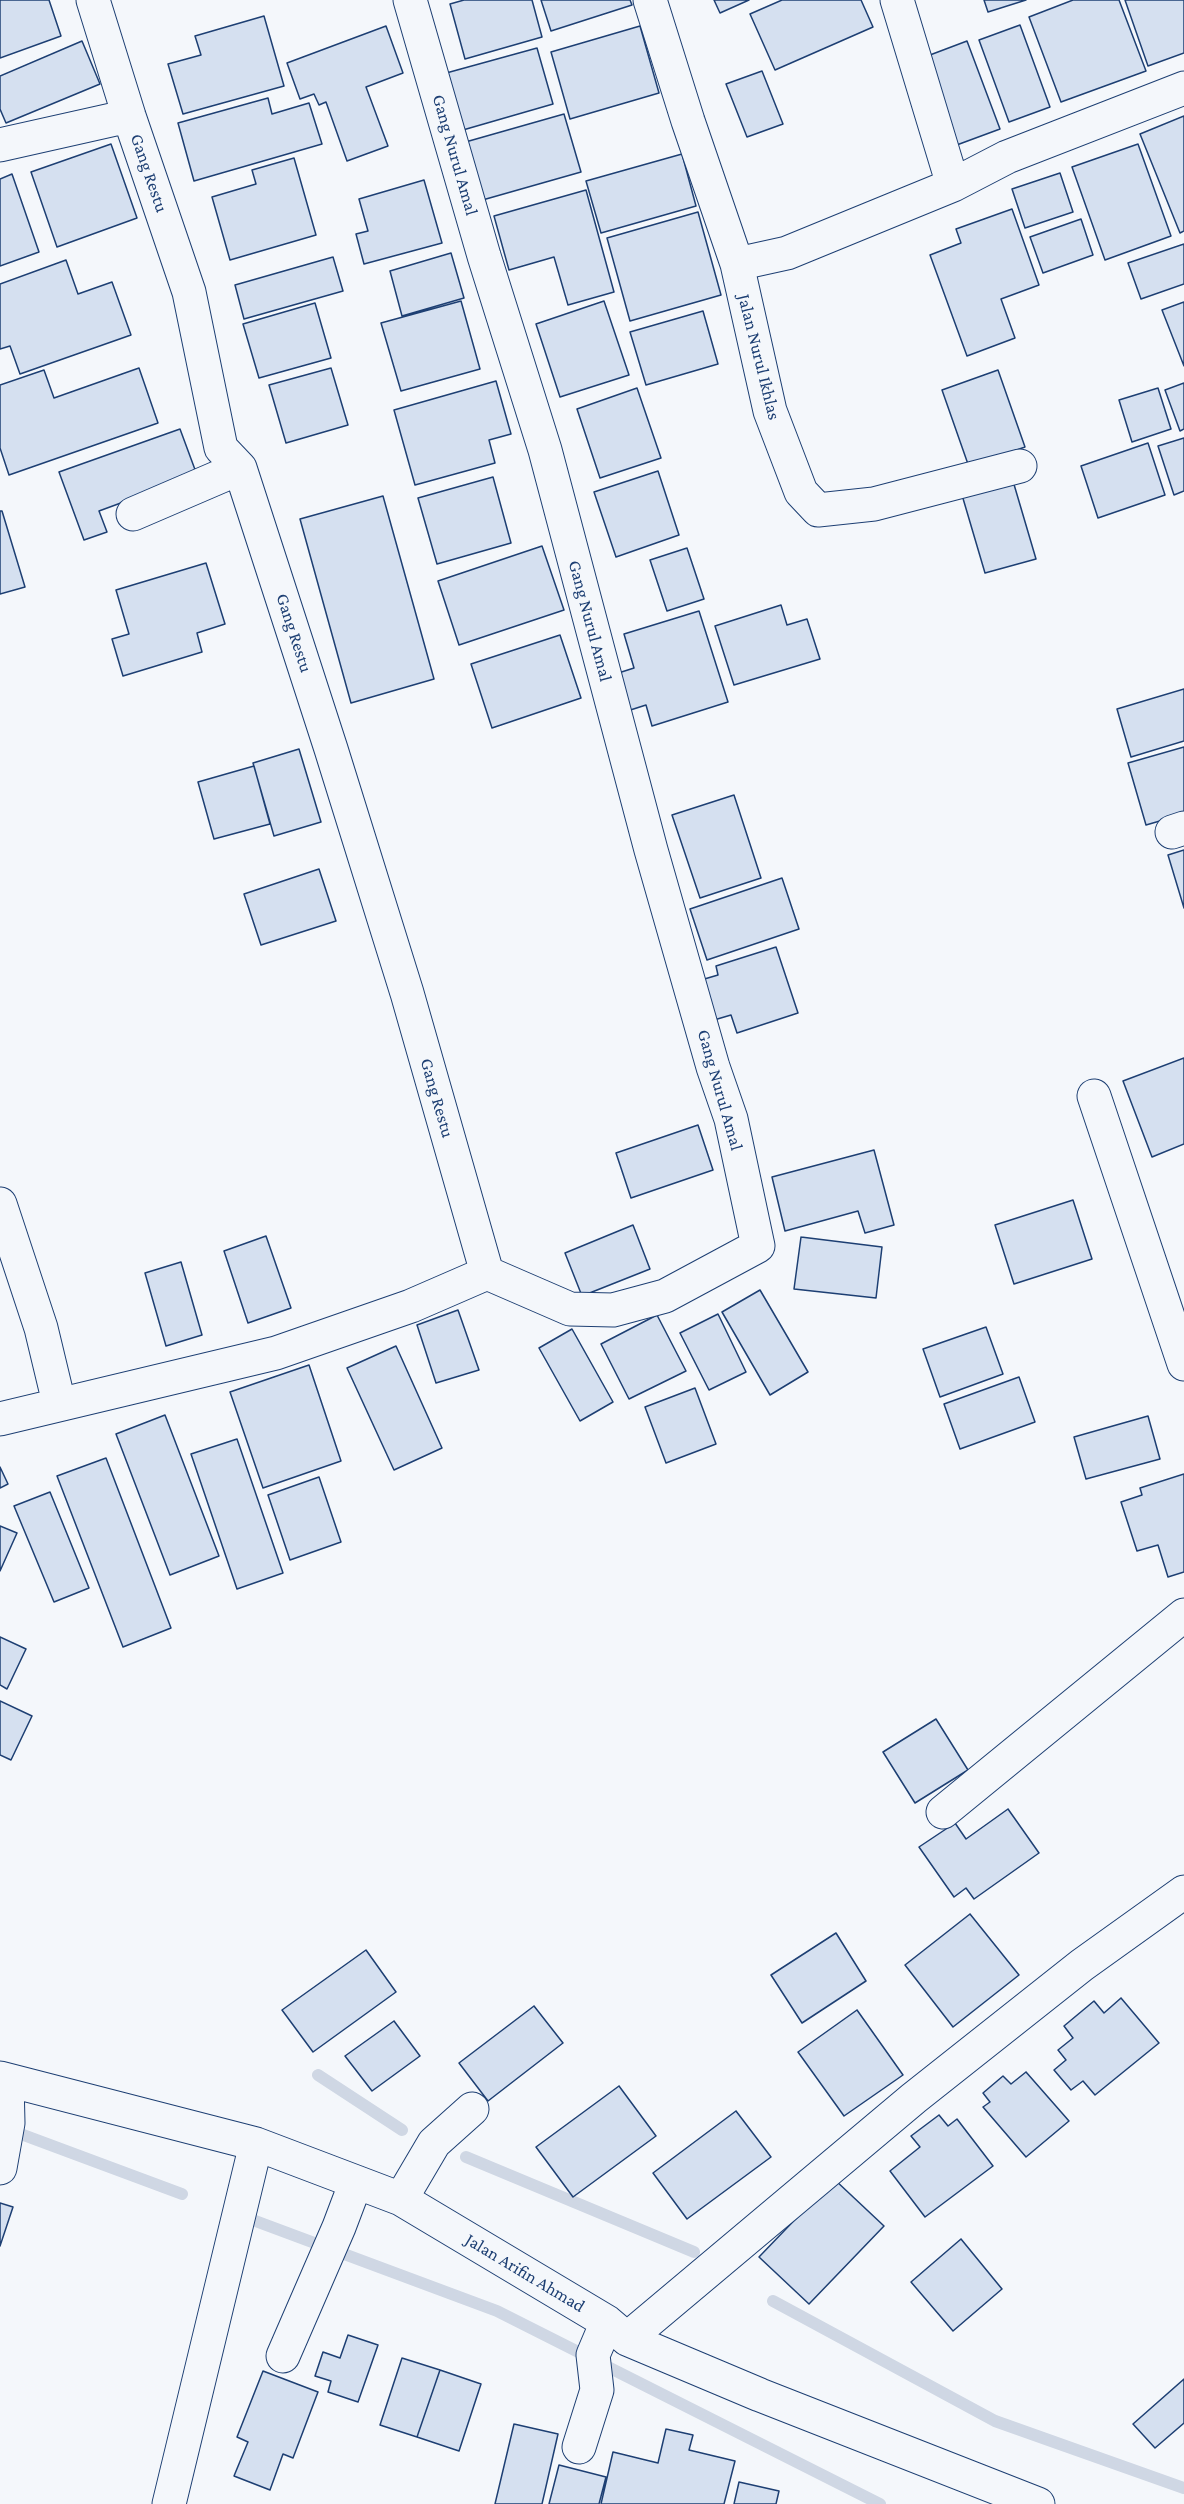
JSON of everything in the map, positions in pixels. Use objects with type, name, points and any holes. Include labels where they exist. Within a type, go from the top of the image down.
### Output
[{"type":"street","name":"Gang Restu","points":[[93,0],[129,116],[189,292],[221,448],[240,468],[332,749],[400,970],[487,1273]]},
{"type":"street","name":"Gang Nurul Amal","points":[[410,0],[484,256],[545,450],[651,850],[713,1067],[731,1119],[758,1246],[665,1296],[613,1311],[570,1309],[487,1273]]},
{"type":"street","name":"Jalan Nurul Ikhlas","points":[[650,0],[687,121],[736,264],[770,411],[801,492],[818,510],[874,504],[1020,466]]},
{"type":"street","points":[[897,0],[953,185]]},
{"type":"street","points":[[736,264],[787,253],[953,185],[1007,157],[1184,88]]},
{"type":"street","points":[[0,145],[129,116]]},
{"type":"street","points":[[133,514],[240,468]]},
{"type":"street","points":[[1094,1096],[1184,1364]]},
{"type":"street","points":[[0,1204],[41,1328],[59,1403]]},
{"type":"street","points":[[0,1419],[59,1403],[160,1382],[276,1353],[411,1306],[487,1273]]},
{"type":"street","points":[[943,1812],[1184,1615]]},
{"type":"street","points":[[579,2447],[597,2390],[593,2355],[617,2330],[1082,1965],[1184,1892]]},
{"type":"street","points":[[4,2080],[4,2148]]},
{"type":"street","name":"Jalan Arifin Ahmad","points":[[4,2080],[256,2144],[401,2199],[617,2330],[760,2395],[1038,2504]]},
{"type":"street","points":[[401,2199],[434,2143],[472,2109]]},
{"type":"street","points":[[169,2504],[256,2144]]},
{"type":"street","points":[[283,2355],[339,2227],[356,2182]]},
{"type":"building","points":[[0,0],[49,0],[61,36],[0,58]]},
{"type":"building","points":[[464,0],[532,0],[542,37],[465,59],[450,4]]},
{"type":"building","points":[[541,0],[630,0],[632,5],[551,31]]},
{"type":"building","points":[[714,0],[749,0],[720,13]]},
{"type":"building","points":[[782,0],[861,0],[873,27],[775,70],[750,14]]},
{"type":"building","points":[[984,0],[1026,0],[988,12]]},
{"type":"building","points":[[1073,0],[1119,0],[1146,71],[1061,102],[1029,17]]},
{"type":"building","points":[[1125,0],[1184,0],[1184,53],[1148,66]]},
{"type":"building","points":[[264,16],[284,86],[183,114],[168,64],[201,55],[195,36]]},
{"type":"building","points":[[1020,25],[1050,107],[1009,122],[979,40]]},
{"type":"building","points":[[386,26],[403,73],[366,87],[388,146],[347,161],[326,102],[319,105],[314,94],[300,99],[287,63]]},
{"type":"building","points":[[640,26],[659,93],[570,119],[551,52]]},
{"type":"building","points":[[82,41],[100,84],[6,123],[0,109],[0,76]]},
{"type":"building","points":[[967,41],[1000,129],[954,146],[922,58]]},
{"type":"building","points":[[537,48],[553,104],[456,132],[439,75]]},
{"type":"building","points":[[762,71],[783,124],[747,137],[726,84]]},
{"type":"building","points":[[268,98],[272,114],[309,103],[322,144],[194,181],[178,123]]},
{"type":"building","points":[[564,114],[581,172],[479,201],[462,143]]},
{"type":"building","points":[[1184,116],[1184,231],[1180,233],[1140,134]]},
{"type":"building","points":[[111,144],[137,218],[57,247],[31,172]]},
{"type":"building","points":[[1138,144],[1171,236],[1105,260],[1072,167]]},
{"type":"building","points":[[682,154],[696,206],[601,233],[586,181]]},
{"type":"building","points":[[294,158],[316,235],[230,260],[212,197],[256,184],[252,170]]},
{"type":"building","points":[[1060,173],[1073,212],[1025,228],[1012,189]]},
{"type":"building","points":[[12,174],[39,252],[0,266],[0,179]]},
{"type":"building","points":[[424,180],[442,243],[364,264],[356,234],[368,231],[359,199]]},
{"type":"building","points":[[586,190],[614,292],[568,305],[554,257],[509,270],[494,216]]},
{"type":"building","points":[[1012,209],[1039,285],[1001,299],[1015,338],[967,356],[930,255],[961,243],[956,229]]},
{"type":"building","points":[[698,212],[721,295],[630,321],[607,238]]},
{"type":"building","points":[[1081,219],[1093,255],[1043,273],[1030,237]]},
{"type":"building","points":[[1184,244],[1184,284],[1141,299],[1128,263]]},
{"type":"building","points":[[451,253],[464,298],[402,316],[390,271]]},
{"type":"building","points":[[333,257],[343,291],[244,319],[235,285]]},
{"type":"building","points":[[66,260],[78,294],[112,282],[131,335],[20,374],[10,346],[0,349],[0,284]]},
{"type":"building","points":[[461,301],[480,369],[401,391],[381,323]]},
{"type":"building","points":[[604,301],[629,375],[560,397],[536,324]]},
{"type":"building","points":[[1184,302],[1184,366],[1162,310]]},
{"type":"building","points":[[315,303],[331,358],[259,378],[243,324]]},
{"type":"building","points":[[703,311],[718,364],[646,385],[630,332]]},
{"type":"building","points":[[139,368],[158,423],[9,475],[0,448],[0,385],[44,370],[54,398]]},
{"type":"building","points":[[331,368],[348,425],[286,443],[269,385]]},
{"type":"building","points":[[998,370],[1025,447],[969,467],[942,390]]},
{"type":"building","points":[[496,381],[511,434],[489,440],[495,463],[415,485],[394,410]]},
{"type":"building","points":[[1184,383],[1184,429],[1180,431],[1165,390]]},
{"type":"building","points":[[637,388],[661,458],[600,478],[577,409]]},
{"type":"building","points":[[1158,388],[1171,429],[1132,442],[1119,400]]},
{"type":"building","points":[[180,429],[197,475],[99,511],[107,532],[84,540],[59,472]]},
{"type":"building","points":[[1184,438],[1184,491],[1174,495],[1158,446]]},
{"type":"building","points":[[1148,443],[1165,495],[1098,518],[1081,466]]},
{"type":"building","points":[[658,471],[679,535],[616,557],[594,492]]},
{"type":"building","points":[[493,477],[511,543],[437,564],[418,498]]},
{"type":"building","points":[[1013,481],[1036,559],[985,573],[962,495]]},
{"type":"building","points":[[383,496],[434,679],[351,703],[300,519]]},
{"type":"building","points":[[0,511],[2,511],[25,587],[0,594]]},
{"type":"building","points":[[542,546],[564,610],[459,645],[438,581]]},
{"type":"building","points":[[687,548],[704,599],[667,611],[650,560]]},
{"type":"building","points":[[206,563],[225,624],[197,633],[202,652],[123,676],[112,639],[129,634],[116,590]]},
{"type":"building","points":[[781,605],[787,625],[807,619],[820,659],[734,685],[715,626]]},
{"type":"building","points":[[699,611],[728,702],[652,726],[646,705],[621,713],[609,676],[634,668],[624,634]]},
{"type":"building","points":[[560,635],[581,698],[492,728],[471,664]]},
{"type":"building","points":[[1184,689],[1184,741],[1131,757],[1117,709]]},
{"type":"building","points":[[1184,747],[1184,814],[1146,825],[1128,763]]},
{"type":"building","points":[[299,749],[321,822],[274,836],[253,763]]},
{"type":"building","points":[[254,766],[270,824],[214,839],[198,782]]},
{"type":"building","points":[[734,795],[761,878],[700,898],[672,815]]},
{"type":"building","points":[[1184,850],[1184,908],[1168,855]]},
{"type":"building","points":[[319,869],[336,921],[261,945],[244,894]]},
{"type":"building","points":[[782,878],[799,929],[707,960],[690,909]]},
{"type":"building","points":[[776,947],[798,1013],[737,1033],[731,1015],[714,1020],[701,980],[718,975],[716,966]]},
{"type":"building","points":[[1184,1058],[1184,1144],[1152,1157],[1123,1081]]},
{"type":"building","points":[[698,1125],[713,1170],[631,1198],[616,1153]]},
{"type":"building","points":[[874,1150],[894,1225],[865,1233],[858,1211],[785,1231],[772,1177]]},
{"type":"building","points":[[1073,1200],[1092,1259],[1014,1284],[995,1225]]},
{"type":"building","points":[[633,1225],[650,1269],[582,1296],[565,1253]]},
{"type":"building","points":[[266,1236],[291,1308],[248,1323],[224,1251]]},
{"type":"building","points":[[801,1237],[882,1247],[876,1298],[794,1289]]},
{"type":"building","points":[[181,1262],[202,1335],[166,1346],[145,1273]]},
{"type":"building","points":[[760,1290],[808,1372],[770,1395],[722,1312]]},
{"type":"building","points":[[458,1310],[479,1370],[436,1383],[417,1325]]},
{"type":"building","points":[[718,1314],[746,1372],[709,1390],[680,1333]]},
{"type":"building","points":[[657,1315],[686,1371],[629,1399],[601,1344]]},
{"type":"building","points":[[986,1327],[1003,1374],[940,1397],[923,1349]]},
{"type":"building","points":[[572,1329],[613,1402],[580,1421],[539,1348]]},
{"type":"building","points":[[396,1346],[442,1448],[394,1470],[347,1368]]},
{"type":"building","points":[[309,1365],[341,1461],[263,1488],[230,1392]]},
{"type":"building","points":[[1019,1377],[1035,1422],[960,1449],[944,1404]]},
{"type":"building","points":[[695,1388],[716,1444],[666,1463],[645,1407]]},
{"type":"building","points":[[165,1415],[219,1556],[170,1575],[116,1434]]},
{"type":"building","points":[[1148,1416],[1160,1459],[1086,1479],[1074,1437]]},
{"type":"building","points":[[237,1439],[283,1573],[237,1589],[191,1454]]},
{"type":"building","points":[[106,1458],[171,1628],[123,1647],[57,1476]]},
{"type":"building","points":[[0,1467],[8,1484],[0,1488]]},
{"type":"building","points":[[1184,1474],[1184,1572],[1168,1577],[1158,1545],[1137,1551],[1121,1502],[1142,1495],[1140,1488]]},
{"type":"building","points":[[319,1477],[341,1542],[290,1560],[268,1495]]},
{"type":"building","points":[[50,1492],[89,1588],[54,1602],[14,1506]]},
{"type":"building","points":[[0,1526],[17,1533],[0,1571]]},
{"type":"building","points":[[0,1637],[26,1649],[7,1689],[0,1685]]},
{"type":"building","points":[[0,1701],[32,1716],[11,1760],[0,1755]]},
{"type":"building","points":[[936,1719],[968,1770],[915,1803],[883,1752]]},
{"type":"building","points":[[1008,1809],[1039,1853],[974,1899],[966,1888],[954,1897],[919,1847],[955,1823],[966,1839]]},
{"type":"building","points":[[970,1914],[1019,1975],[953,2027],[905,1965]]},
{"type":"building","points":[[836,1933],[866,1981],[802,2023],[771,1975]]},
{"type":"building","points":[[366,1950],[396,1992],[313,2052],[282,2010]]},
{"type":"building","points":[[1121,1998],[1159,2043],[1095,2095],[1083,2081],[1071,2090],[1054,2070],[1066,2060],[1058,2050],[1073,2038],[1064,2026],[1094,2001],[1104,2013]]},
{"type":"building","points":[[534,2006],[563,2043],[488,2101],[459,2063]]},
{"type":"building","points":[[857,2010],[903,2075],[844,2116],[798,2052]]},
{"type":"building","points":[[394,2021],[420,2056],[372,2091],[345,2056]]},
{"type":"building","points":[[1026,2072],[1069,2121],[1026,2157],[983,2107],[990,2102],[983,2093],[1003,2076],[1011,2084]]},
{"type":"building","points":[[619,2086],[656,2136],[573,2197],[536,2147]]},
{"type":"building","points":[[736,2111],[771,2157],[687,2219],[653,2173]]},
{"type":"building","points":[[939,2115],[948,2126],[957,2119],[993,2166],[925,2217],[890,2171],[920,2147],[911,2136]]},
{"type":"building","points":[[834,2179],[884,2226],[809,2304],[759,2257]]},
{"type":"building","points":[[0,2203],[13,2207],[0,2246]]},
{"type":"building","points":[[961,2239],[1002,2289],[953,2331],[911,2282]]},
{"type":"building","points":[[348,2335],[378,2345],[358,2402],[328,2392],[331,2381],[315,2376],[323,2352],[340,2358]]},
{"type":"building","points":[[402,2358],[440,2370],[417,2437],[380,2425]]},
{"type":"building","points":[[440,2370],[481,2384],[459,2451],[417,2437]]},
{"type":"building","points":[[263,2371],[318,2392],[293,2458],[283,2454],[270,2490],[234,2476],[248,2442],[237,2437]]},
{"type":"building","points":[[1184,2379],[1184,2423],[1155,2448],[1133,2424]]},
{"type":"building","points":[[514,2424],[558,2434],[542,2504],[495,2504]]},
{"type":"building","points":[[666,2429],[693,2435],[689,2450],[735,2461],[724,2504],[601,2504],[613,2452],[658,2463]]},
{"type":"building","points":[[559,2465],[606,2477],[599,2504],[549,2504]]},
{"type":"building","points":[[739,2482],[779,2491],[776,2504],[734,2504]]},
{"type":"waterway","points":[[318,2075],[402,2130]]},
{"type":"waterway","points":[[10,2130],[182,2194]]},
{"type":"waterway","points":[[466,2157],[694,2252]]},
{"type":"waterway","points":[[242,2216],[497,2311],[880,2504]]},
{"type":"waterway","points":[[773,2301],[995,2421],[1184,2488]]}]
